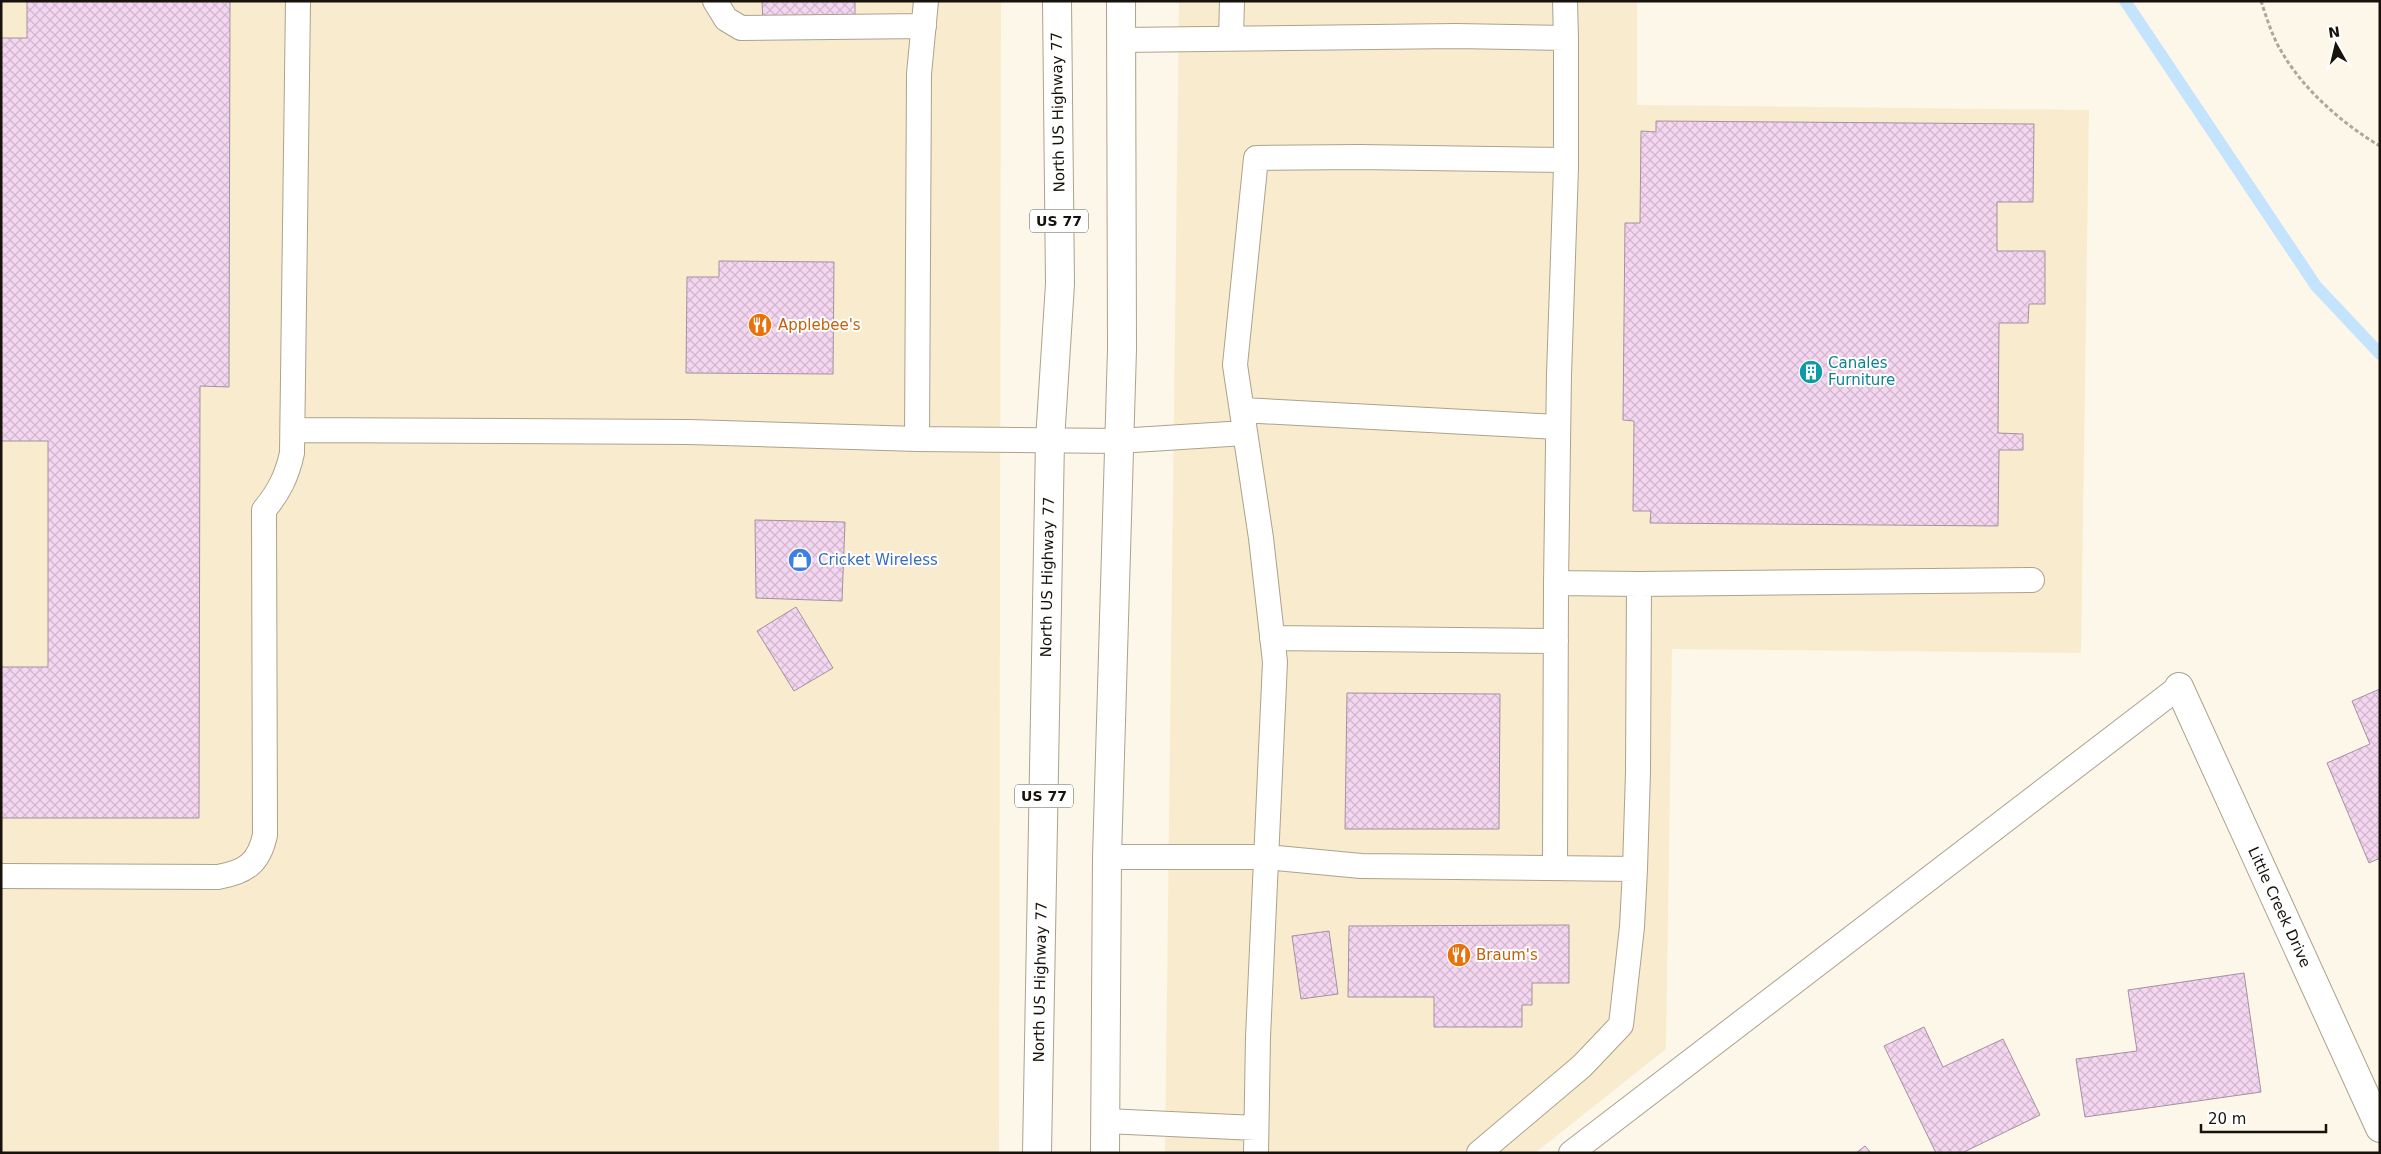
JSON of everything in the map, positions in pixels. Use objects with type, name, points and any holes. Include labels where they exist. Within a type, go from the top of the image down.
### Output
[{"type":"main road","name":"North US Highway 77","points":[[1037,1153],[1050,440],[1060,284],[1057,1]]},
{"type":"main road","points":[[1105,1153],[1107,857],[1122,348],[1121,1]]},
{"type":"main road","name":"Little Creek Drive","points":[[2179,687],[2380,1128]]},
{"type":"lane","points":[[1,876],[218,877],[235,874],[251,864],[261,852],[265,835],[264,510],[276,495],[287,475],[292,453],[293,430],[298,1]]},
{"type":"lane","points":[[715,1],[726,19],[741,28],[924,26]]},
{"type":"lane","points":[[917,439],[919,74],[926,1]]},
{"type":"lane","points":[[1231,38],[1232,1]]},
{"type":"lane","points":[[1555,867],[1558,427],[1566,160],[1565,1]]},
{"type":"lane","points":[[1120,40],[1456,36],[1566,38]]},
{"type":"lane","points":[[1256,1153],[1275,662],[1235,366],[1256,158],[1360,157],[1566,160]]},
{"type":"lane","points":[[1242,410],[1558,427]]},
{"type":"lane","points":[[293,430],[689,432],[917,439],[1118,441],[1245,433]]},
{"type":"lane","points":[[1556,583],[1639,584],[2032,580]]},
{"type":"lane","points":[[1479,1153],[1582,1066],[1621,1025],[1632,927],[1635,868],[1638,772],[1639,584]]},
{"type":"lane","points":[[1272,638],[1556,641]]},
{"type":"lane","points":[[1571,1153],[2179,687]]},
{"type":"lane","points":[[1107,857],[1266,857],[1361,866],[1635,868]]},
{"type":"lane","points":[[1106,1121],[1256,1128]]},
{"type":"path","points":[[2260,1],[2283,54],[2310,89],[2335,116],[2380,146]]},
{"type":"shaded area","points":[[1,1],[1001,1],[999,1153],[1,1153]]},
{"type":"shaded area","points":[[1179,1],[1637,1],[1637,105],[2089,110],[2081,653],[1672,649],[1666,1049],[1535,1153],[1165,1153]]},
{"type":"building","points":[[27,1],[230,1],[229,387],[200,386],[199,818],[1,818],[1,667],[48,667],[48,441],[1,441],[1,38],[27,38]]},
{"type":"building","points":[[762,1],[855,1],[855,22],[763,24]]},
{"type":"building","name":"Canales Furniture","points":[[1656,121],[2034,124],[2033,202],[1997,202],[1997,251],[2045,251],[2045,304],[2029,304],[2028,323],[1999,323],[1998,433],[2023,434],[2023,450],[1999,450],[1998,526],[1650,523],[1651,511],[1633,511],[1634,421],[1623,420],[1625,223],[1640,223],[1641,131],[1656,132]]},
{"type":"building","name":"Applebee's","points":[[719,261],[834,262],[833,374],[686,373],[687,277],[719,277]]},
{"type":"building","name":"Cricket Wireless","points":[[755,520],[845,522],[842,601],[756,598]]},
{"type":"building","points":[[796,607],[833,668],[794,691],[757,631]]},
{"type":"building","points":[[2380,689],[2380,858],[2369,863],[2327,763],[2370,744],[2352,701]]},
{"type":"building","points":[[1347,693],[1500,694],[1499,829],[1345,829]]},
{"type":"building","name":"Braum's","points":[[1569,925],[1569,983],[1532,983],[1532,1005],[1522,1005],[1522,1027],[1434,1027],[1434,997],[1348,997],[1349,926]]},
{"type":"building","points":[[1329,931],[1338,994],[1301,999],[1292,936]]},
{"type":"building","points":[[2244,973],[2261,1092],[2085,1117],[2076,1059],[2137,1051],[2128,990]]},
{"type":"building","points":[[1924,1027],[1943,1067],[2003,1039],[2040,1115],[1962,1153],[1936,1153],[1884,1046]]},
{"type":"building","points":[[1865,1146],[1871,1153],[1856,1153]]},
{"type":"waterway","points":[[2125,1],[2316,286],[2380,354]]},
{"type":"place","name":"Applebee's","points":[[760,325]]},
{"type":"place","name":"Canales Furniture","points":[[1811,372]]},
{"type":"place","name":"Cricket Wireless","points":[[800,560]]},
{"type":"place","name":"Braum's","points":[[1459,955]]}]
